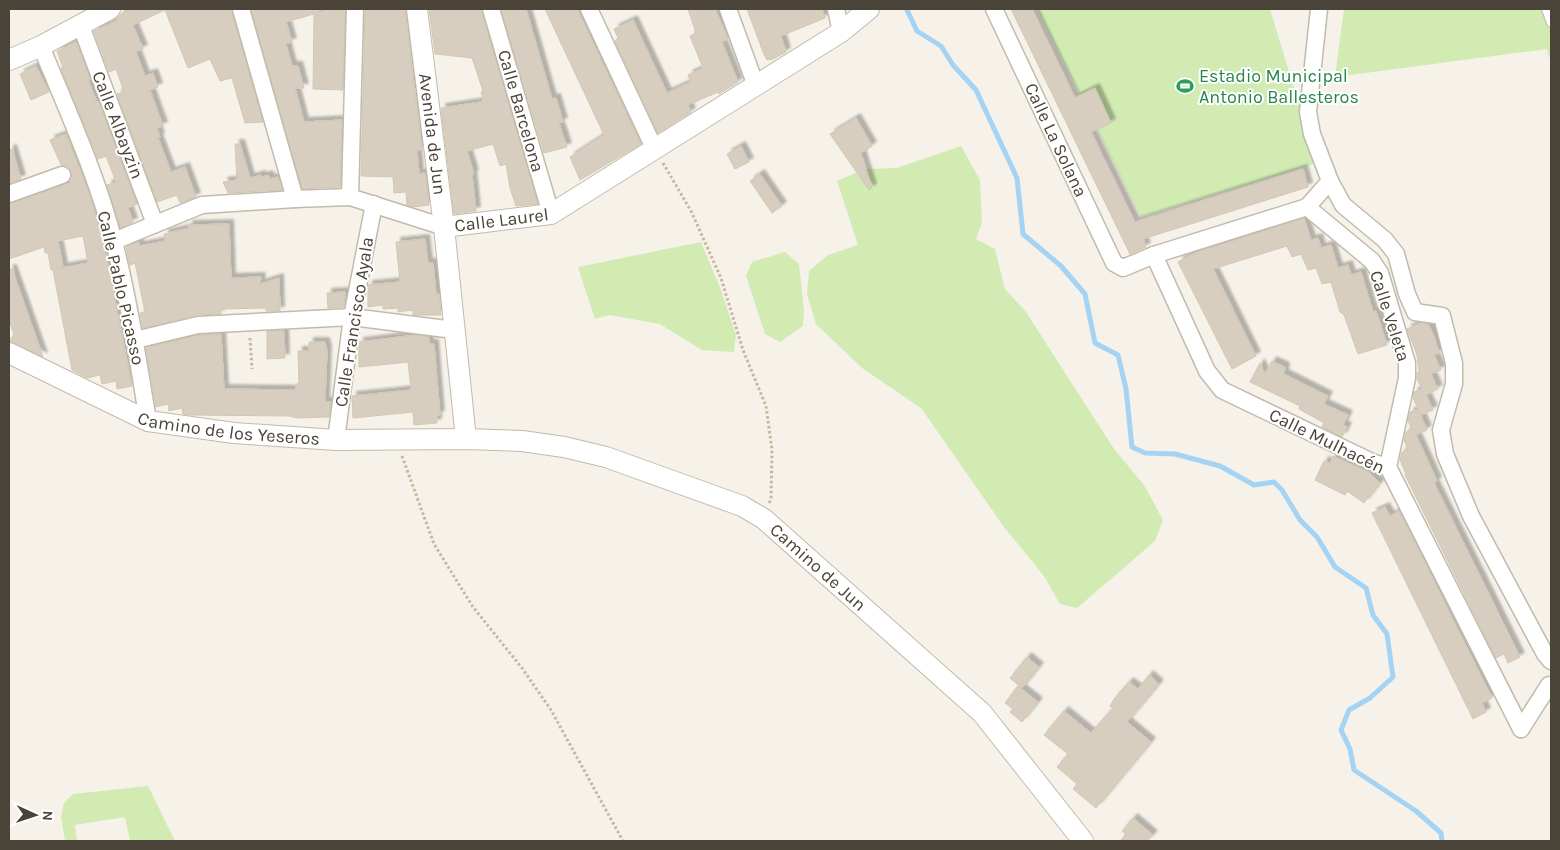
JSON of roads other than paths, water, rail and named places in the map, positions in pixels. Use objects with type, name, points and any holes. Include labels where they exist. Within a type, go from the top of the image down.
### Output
[{"type":"street","points":[[9,60],[41,46],[110,9]]},
{"type":"street","points":[[241,9],[295,199]]},
{"type":"street","points":[[350,197],[355,9]]},
{"type":"street","name":"Avenida de Jun","points":[[417,9],[444,227],[466,439]]},
{"type":"street","name":"Calle Barcelona","points":[[491,9],[551,214]]},
{"type":"street","points":[[589,9],[655,150]]},
{"type":"street","points":[[728,9],[756,86]]},
{"type":"street","points":[[836,9],[841,32]]},
{"type":"street","name":"Calle Laurel","points":[[114,241],[202,205],[295,199],[350,197],[444,227],[551,214],[841,32],[869,9]]},
{"type":"street","name":"Calle La Solana","points":[[994,9],[1114,263],[1122,268],[1154,255]]},
{"type":"street","points":[[1319,9],[1308,112],[1312,134],[1330,181],[1343,205],[1385,240],[1396,254],[1407,294],[1415,312],[1442,316],[1454,363],[1454,384],[1441,430],[1445,454],[1471,516],[1545,654],[1551,661]]},
{"type":"street","name":"Calle Albayzin","points":[[80,26],[155,224]]},
{"type":"street","name":"Calle Pablo Picasso","points":[[41,46],[91,170],[114,241],[135,340],[148,421]]},
{"type":"street","points":[[9,194],[62,175]]},
{"type":"street","points":[[1154,255],[1307,207],[1330,181]]},
{"type":"street","name":"Calle Francisco Ayala","points":[[336,440],[352,317],[374,204]]},
{"type":"street","name":"Calle Veleta","points":[[1307,207],[1372,262],[1380,273],[1407,363],[1407,378],[1388,468]]},
{"type":"street","name":"Calle Mulhacén","points":[[1154,255],[1207,371],[1222,390],[1388,468],[1521,729],[1549,685]]},
{"type":"street","points":[[135,340],[198,325],[352,317],[454,330]]},
{"type":"street","name":"Camino de los Yeseros","points":[[9,353],[148,421],[234,433],[336,440],[466,439]]},
{"type":"street","name":"Camino de Jun","points":[[466,439],[522,441],[606,457],[742,506],[764,519],[982,713],[1083,841]]},
{"type":"lane","points":[[1546,9],[1551,23]]},
{"type":"waterway","points":[[907,10],[917,31],[941,46],[953,65],[976,90],[1017,178],[1023,234],[1061,266],[1085,294],[1095,343],[1118,355],[1126,389],[1132,447],[1145,453],[1175,454],[1220,466],[1254,485],[1274,482],[1282,490],[1300,520],[1317,537],[1335,567],[1366,588],[1373,615],[1387,634],[1393,677],[1370,698],[1349,710],[1341,730],[1350,749],[1354,770],[1416,811],[1441,833],[1442,841]]},
{"type":"place","name":"Estadio Municipal Antonio Ballesteros","points":[[1185,86]]}]
